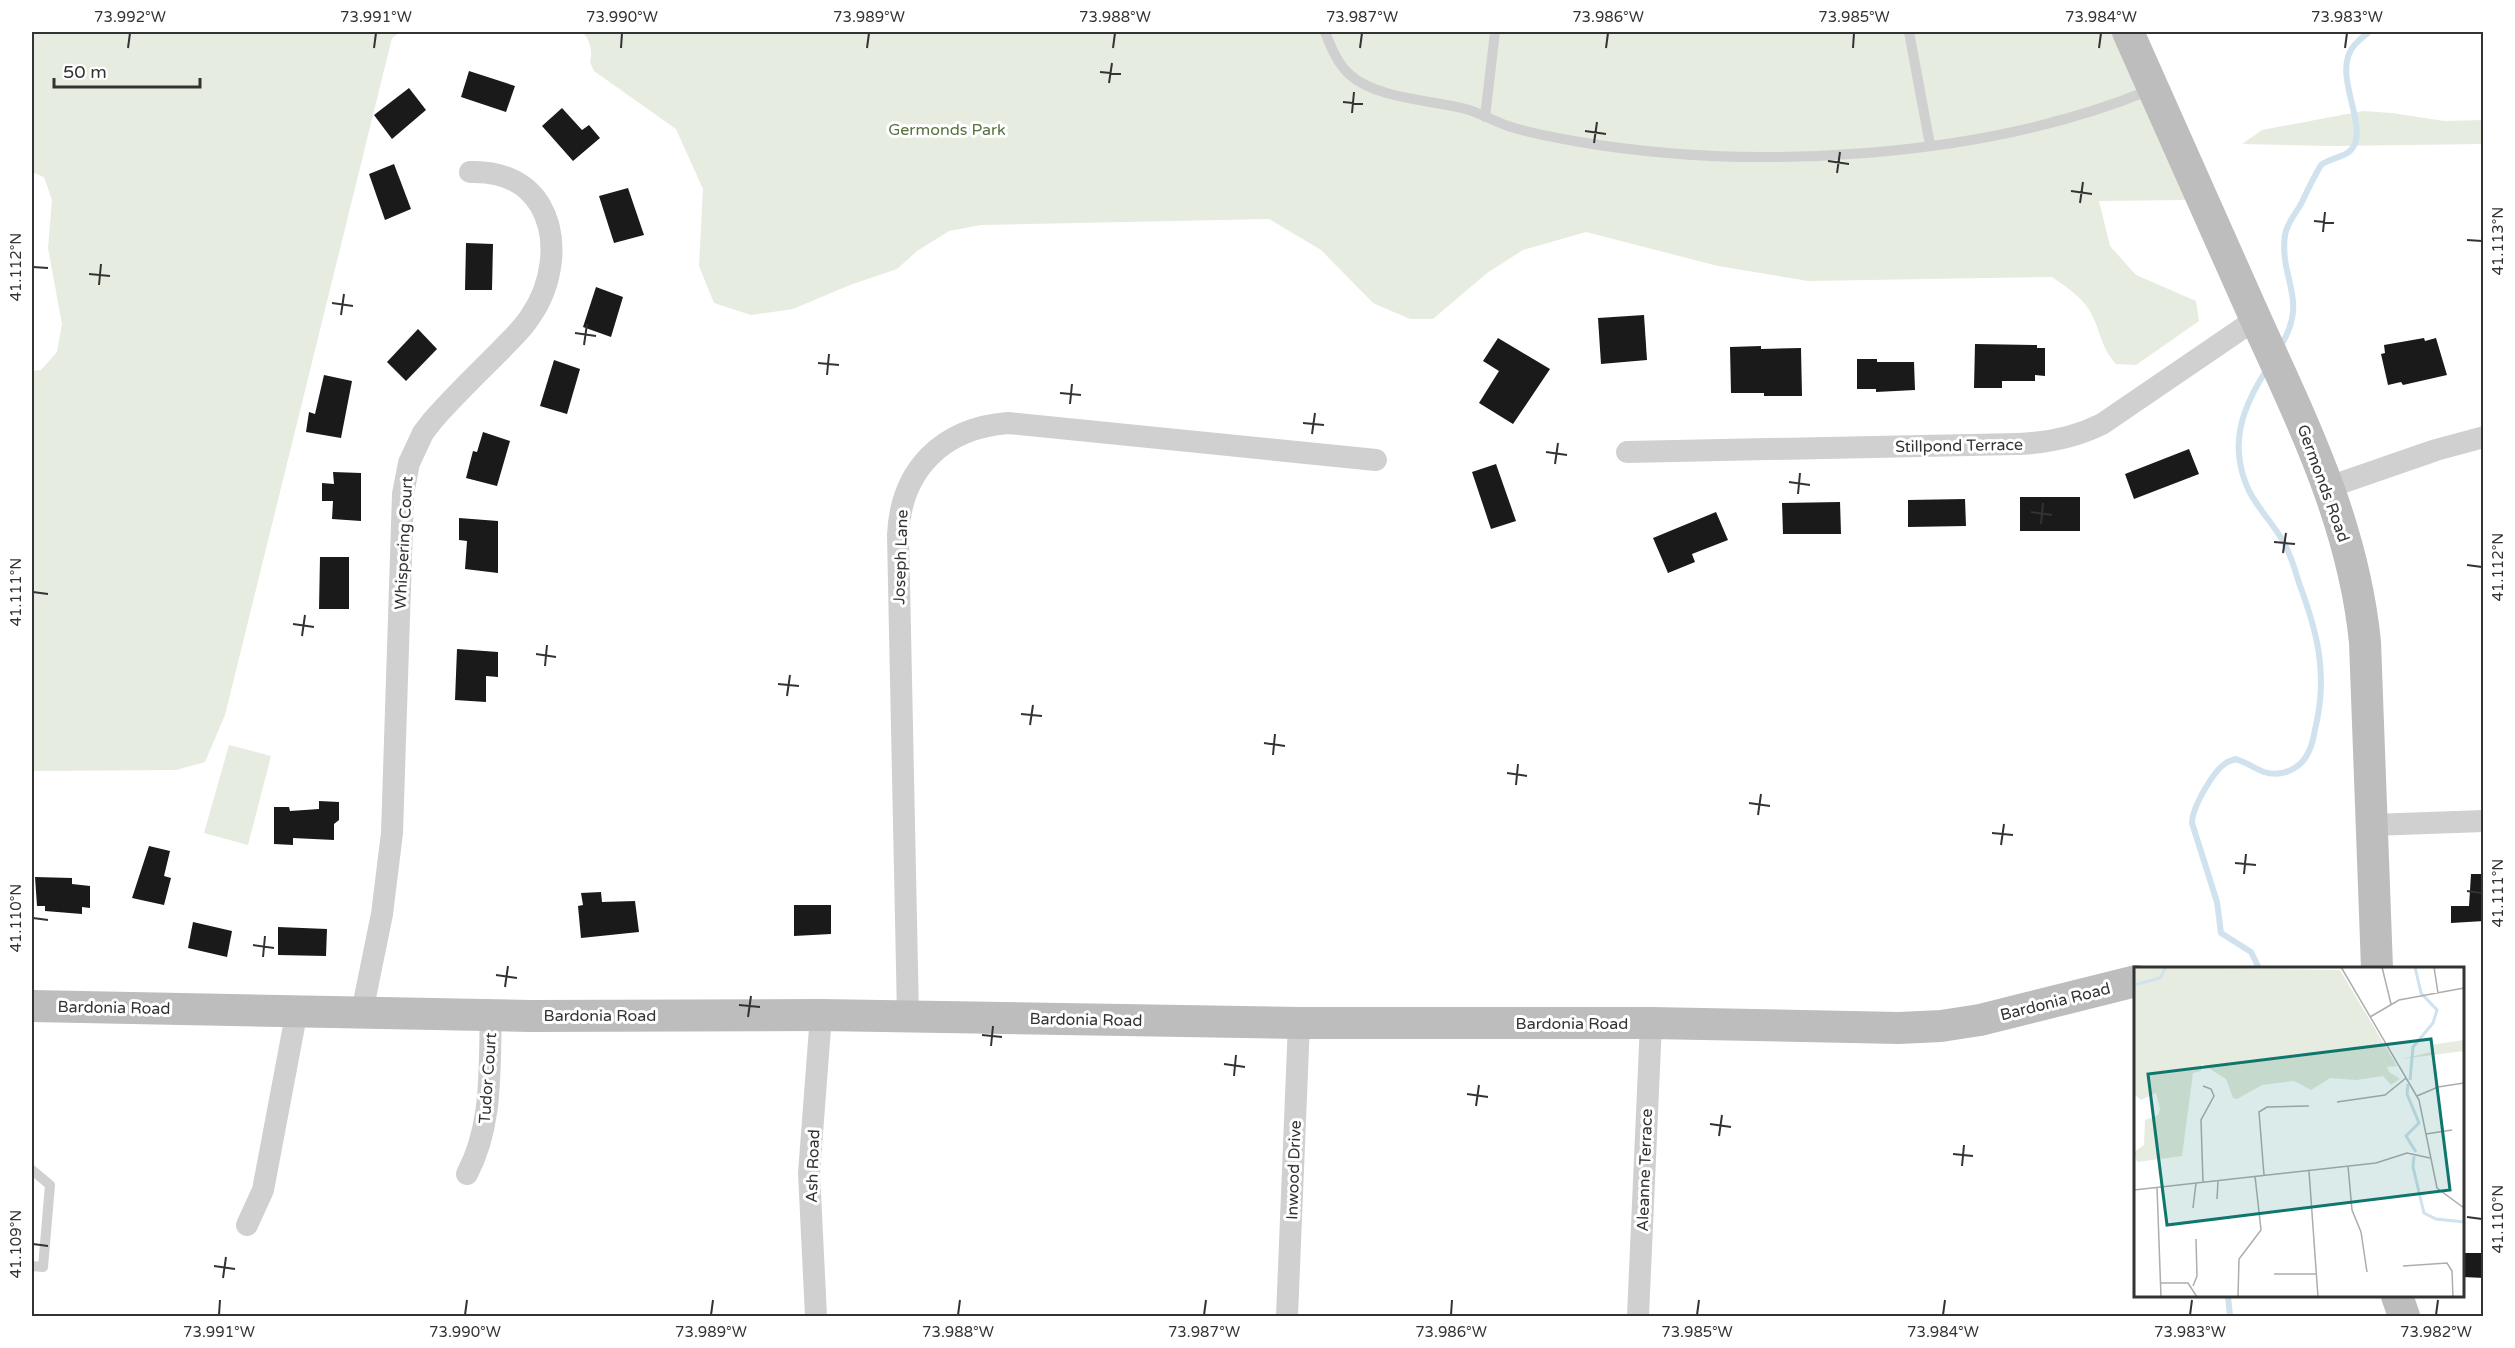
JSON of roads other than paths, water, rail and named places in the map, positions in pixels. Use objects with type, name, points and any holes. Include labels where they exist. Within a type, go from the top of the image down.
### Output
[{"type":"street","name":"Germonds Road","points":[[2128,32],[2329,487],[2348,546],[2363,626],[2377,967]]},
{"type":"street","name":"Whispering Court","points":[[362,1012],[382,914],[392,832],[401,512],[408,463],[415,446],[433,420],[529,320],[543,294],[550,266],[548,224],[536,199],[529,191],[508,177],[495,173],[470,172]]},
{"type":"street","name":"Stillpond Terrace","points":[[1627,452],[2005,445],[2052,442],[2085,433],[2102,424],[2256,319]]},
{"type":"street","name":"Joseph Lane","points":[[908,1016],[898,535],[904,494],[920,467],[933,453],[956,436],[985,426],[1008,423],[1376,459]]},
{"type":"street","points":[[2329,487],[2436,450],[2484,437]]},
{"type":"street","points":[[2372,825],[2484,821]]},
{"type":"street","name":"Bardonia Road","points":[[32,1006],[491,1015],[821,1015],[1299,1023],[1651,1023],[1871,1028],[1941,1026],[1980,1020],[2134,982]]},
{"type":"street","points":[[247,1225],[263,1190],[297,1010]]},
{"type":"street","name":"Tudor Court","points":[[467,1174],[475,1158],[486,1120],[491,1015]]},
{"type":"street","name":"Ash Road","points":[[816,1317],[809,1173],[821,1015]]},
{"type":"street","name":"Inwood Drive","points":[[1287,1317],[1299,1023]]},
{"type":"street","name":"Aleanne Terrace","points":[[1638,1317],[1651,1023]]},
{"type":"street","points":[[2397,1297],[2404,1317]]},
{"type":"lane","points":[[1325,32],[1337,59],[1350,75],[1359,81],[1391,93],[1467,110],[1516,128],[1574,141],[1682,153],[1790,157],[1930,145],[2070,117],[2107,106],[2153,88]]},
{"type":"lane","points":[[1485,117],[1495,32]]},
{"type":"lane","points":[[1909,32],[1930,145]]},
{"type":"lane","points":[[32,1170],[50,1185],[43,1267],[32,1266]]},
{"type":"waterway","points":[[2280,347],[2293,316],[2292,290],[2284,251],[2286,230],[2321,165],[2350,151],[2355,142],[2357,131],[2349,91],[2347,64],[2353,46],[2369,32]]},
{"type":"waterway","points":[[2258,967],[2251,952],[2221,933],[2217,902],[2192,823],[2195,808],[2204,790],[2227,762],[2235,759],[2271,774],[2291,770],[2302,762],[2312,745],[2319,706],[2321,670],[2311,618],[2288,551],[2251,495],[2240,462],[2239,437],[2244,413],[2267,369]]},
{"type":"waterway","points":[[2228,1297],[2230,1316]]},
{"type":"park label","name":"Germonds Park","points":[[947,129]]}]
